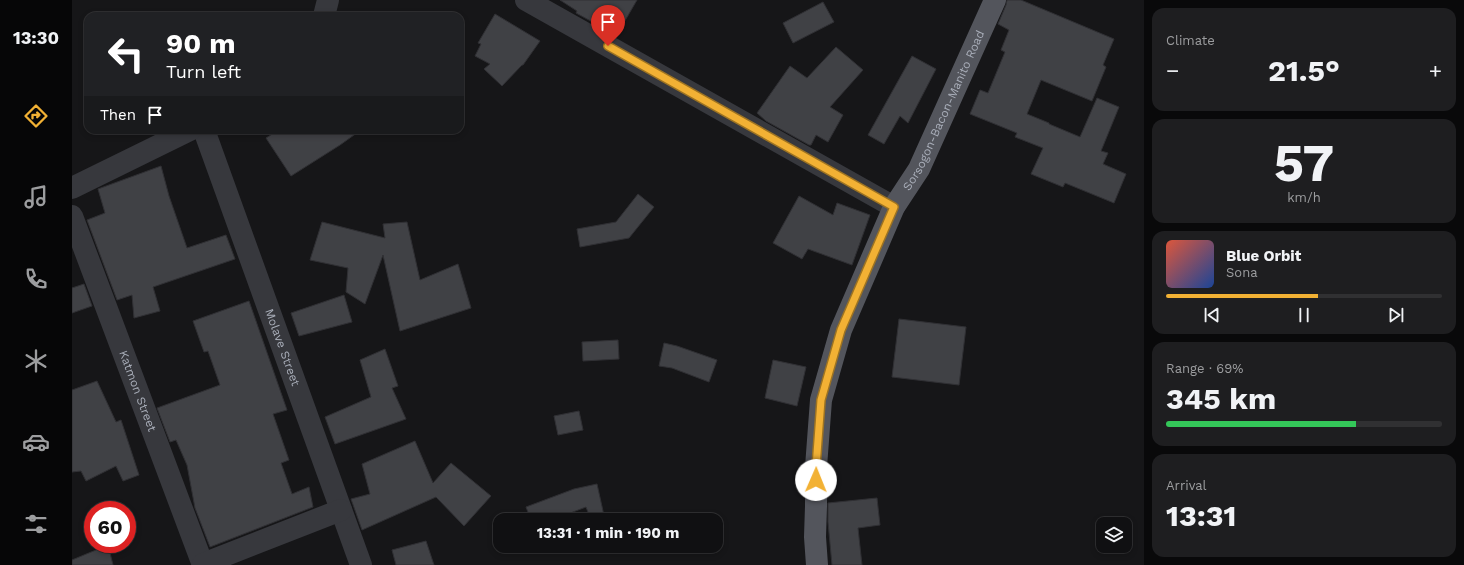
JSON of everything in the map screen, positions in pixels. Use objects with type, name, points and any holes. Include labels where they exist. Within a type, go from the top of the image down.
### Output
[{"type":"main road","name":"Sorsogon-Bacon-Manito Road","points":[[817,565],[815,537],[816,467],[821,400],[841,330],[894,207],[919,169],[995,0]]},
{"type":"street","points":[[325,12],[328,0]]},
{"type":"street","points":[[526,0],[894,207]]},
{"type":"street","points":[[72,188],[182,134]]},
{"type":"street","name":"Molave Street","points":[[205,134],[360,565]]},
{"type":"street","name":"Katmon Street","points":[[72,216],[203,565]]},
{"type":"street","points":[[203,565],[341,510]]},
{"type":"building","points":[[560,0],[637,0],[619,31],[603,22],[600,26],[576,13],[577,11]]},
{"type":"building","points":[[1007,0],[1021,0],[1114,39],[1103,65],[1106,67],[1092,101],[1041,80],[1027,114],[1080,137],[1097,98],[1119,107],[1101,151],[1108,153],[1103,164],[1126,174],[1114,203],[1065,183],[1063,187],[1031,174],[1043,148],[1015,137],[1017,133],[970,114],[980,90],[988,93],[1005,52],[1001,50],[1009,30],[998,24]]},
{"type":"building","points":[[823,2],[834,22],[793,43],[783,23]]},
{"type":"building","points":[[495,14],[540,41],[523,65],[502,86],[484,69],[490,64],[475,56],[481,44],[478,43]]},
{"type":"building","points":[[836,47],[863,70],[830,107],[843,115],[828,142],[816,135],[811,145],[809,145],[766,121],[757,113],[790,66],[807,78]]},
{"type":"building","points":[[912,56],[936,69],[908,123],[900,116],[884,144],[868,135]]},
{"type":"building","points":[[272,134],[355,134],[291,176],[266,138]]},
{"type":"building","points":[[161,166],[169,196],[187,248],[226,235],[235,259],[153,287],[160,311],[134,318],[132,295],[117,300],[87,220],[105,213],[98,189]]},
{"type":"building","points":[[638,194],[654,207],[629,238],[580,247],[577,229],[616,222]]},
{"type":"building","points":[[799,196],[833,215],[837,203],[870,215],[852,265],[808,249],[802,259],[773,243]]},
{"type":"building","points":[[322,222],[385,238],[383,224],[407,222],[420,280],[458,264],[471,308],[400,331],[383,255],[365,304],[346,292],[348,268],[310,260]]},
{"type":"building","points":[[84,284],[92,306],[72,313],[72,288]]},
{"type":"building","points":[[344,295],[352,322],[299,336],[291,313]]},
{"type":"building","points":[[249,301],[287,410],[273,414],[289,460],[281,463],[292,494],[309,487],[313,507],[210,547],[195,508],[187,465],[176,440],[170,442],[157,408],[220,385],[208,351],[204,352],[193,321]]},
{"type":"building","points":[[899,319],[966,327],[959,385],[892,377]]},
{"type":"building","points":[[618,340],[619,359],[583,361],[582,342]]},
{"type":"building","points":[[664,343],[717,360],[709,382],[672,368],[659,366]]},
{"type":"building","points":[[385,349],[398,386],[392,388],[406,419],[335,444],[325,417],[371,397],[360,360]]},
{"type":"building","points":[[773,360],[806,367],[797,406],[765,398]]},
{"type":"building","points":[[97,381],[116,422],[121,420],[139,475],[123,481],[116,466],[86,481],[81,471],[72,472],[72,390]]},
{"type":"building","points":[[579,411],[583,430],[558,435],[554,416]]},
{"type":"building","points":[[415,441],[433,483],[451,463],[491,496],[464,526],[436,497],[362,530],[351,499],[370,494],[362,464]]},
{"type":"building","points":[[597,484],[603,513],[588,513],[586,507],[570,513],[528,513],[526,507],[574,489]]},
{"type":"building","points":[[877,498],[880,525],[858,528],[862,565],[832,565],[828,522],[828,503]]},
{"type":"building","points":[[426,541],[434,565],[396,565],[392,550]]},
{"type":"building","points":[[89,553],[110,553],[113,565],[72,565],[72,560]]},
{"type":"route","points":[[608,46],[894,207],[841,330],[821,400],[816,480]]}]
